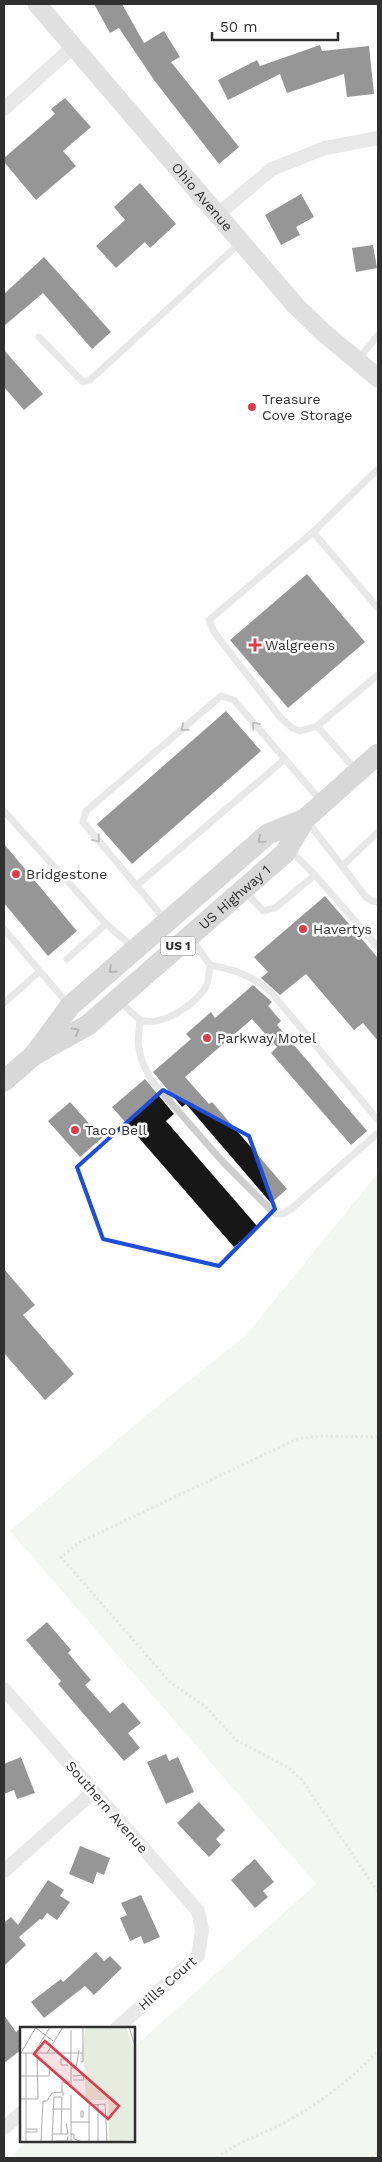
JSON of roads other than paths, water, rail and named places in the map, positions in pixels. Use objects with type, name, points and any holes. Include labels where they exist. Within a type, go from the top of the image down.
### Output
[{"type":"main road","name":"US Highway 1","points":[[34,1055],[70,1006],[268,834],[305,818],[378,754]]},
{"type":"main road","name":"US Highway 1","points":[[4,1081],[34,1055],[88,1025],[118,999],[285,853],[305,818]]},
{"type":"street","name":"Ohio Avenue","points":[[37,4],[295,305],[324,333],[378,378]]},
{"type":"street","points":[[4,109],[74,46]]},
{"type":"street","points":[[218,214],[272,169],[325,148],[378,138]]},
{"type":"street","name":"Southern Avenue","points":[[4,1689],[198,1911],[202,1930]]},
{"type":"street","points":[[4,1871],[93,1792]]},
{"type":"street","name":"Hills Court","points":[[118,2027],[198,1956],[202,1930]]},
{"type":"street","points":[[4,2128],[20,2114]]},
{"type":"lane","points":[[40,337],[83,382],[90,380],[242,242]]},
{"type":"lane","points":[[357,361],[378,335]]},
{"type":"lane","points":[[378,469],[312,532],[209,620],[214,632],[280,717],[292,728],[300,731],[317,726],[378,675]]},
{"type":"lane","points":[[312,532],[378,608]]},
{"type":"lane","points":[[167,922],[83,822],[86,811],[214,702],[222,696],[234,700],[322,803]]},
{"type":"lane","points":[[317,726],[358,772]]},
{"type":"lane","points":[[136,886],[285,759]]},
{"type":"lane","points":[[4,811],[106,924],[136,949]]},
{"type":"lane","points":[[305,818],[366,897],[378,902]]},
{"type":"lane","points":[[342,866],[378,832]]},
{"type":"lane","points":[[288,848],[315,875],[378,947]]},
{"type":"lane","points":[[243,889],[263,911],[275,908],[315,875]]},
{"type":"lane","points":[[67,959],[106,924]]},
{"type":"lane","points":[[4,929],[70,1006]]},
{"type":"lane","points":[[190,936],[210,965],[236,971],[253,978],[270,991],[378,1120]]},
{"type":"lane","points":[[118,999],[140,1019],[154,1022],[167,1020],[189,1004],[207,986],[210,965]]},
{"type":"lane","points":[[4,1003],[40,972]]},
{"type":"lane","points":[[140,1019],[138,1044],[142,1061],[151,1080],[223,1162],[275,1214],[283,1214],[292,1209],[378,1133]]},
{"type":"place","name":"Treasure Cove Storage","points":[[252,407]]},
{"type":"place","name":"Walgreens","points":[[255,645]]},
{"type":"place","name":"Bridgestone","points":[[16,874]]},
{"type":"place","name":"Havertys","points":[[303,929]]},
{"type":"place","name":"Parkway Motel","points":[[207,1038]]},
{"type":"place","name":"Taco Bell","points":[[75,1130]]}]
